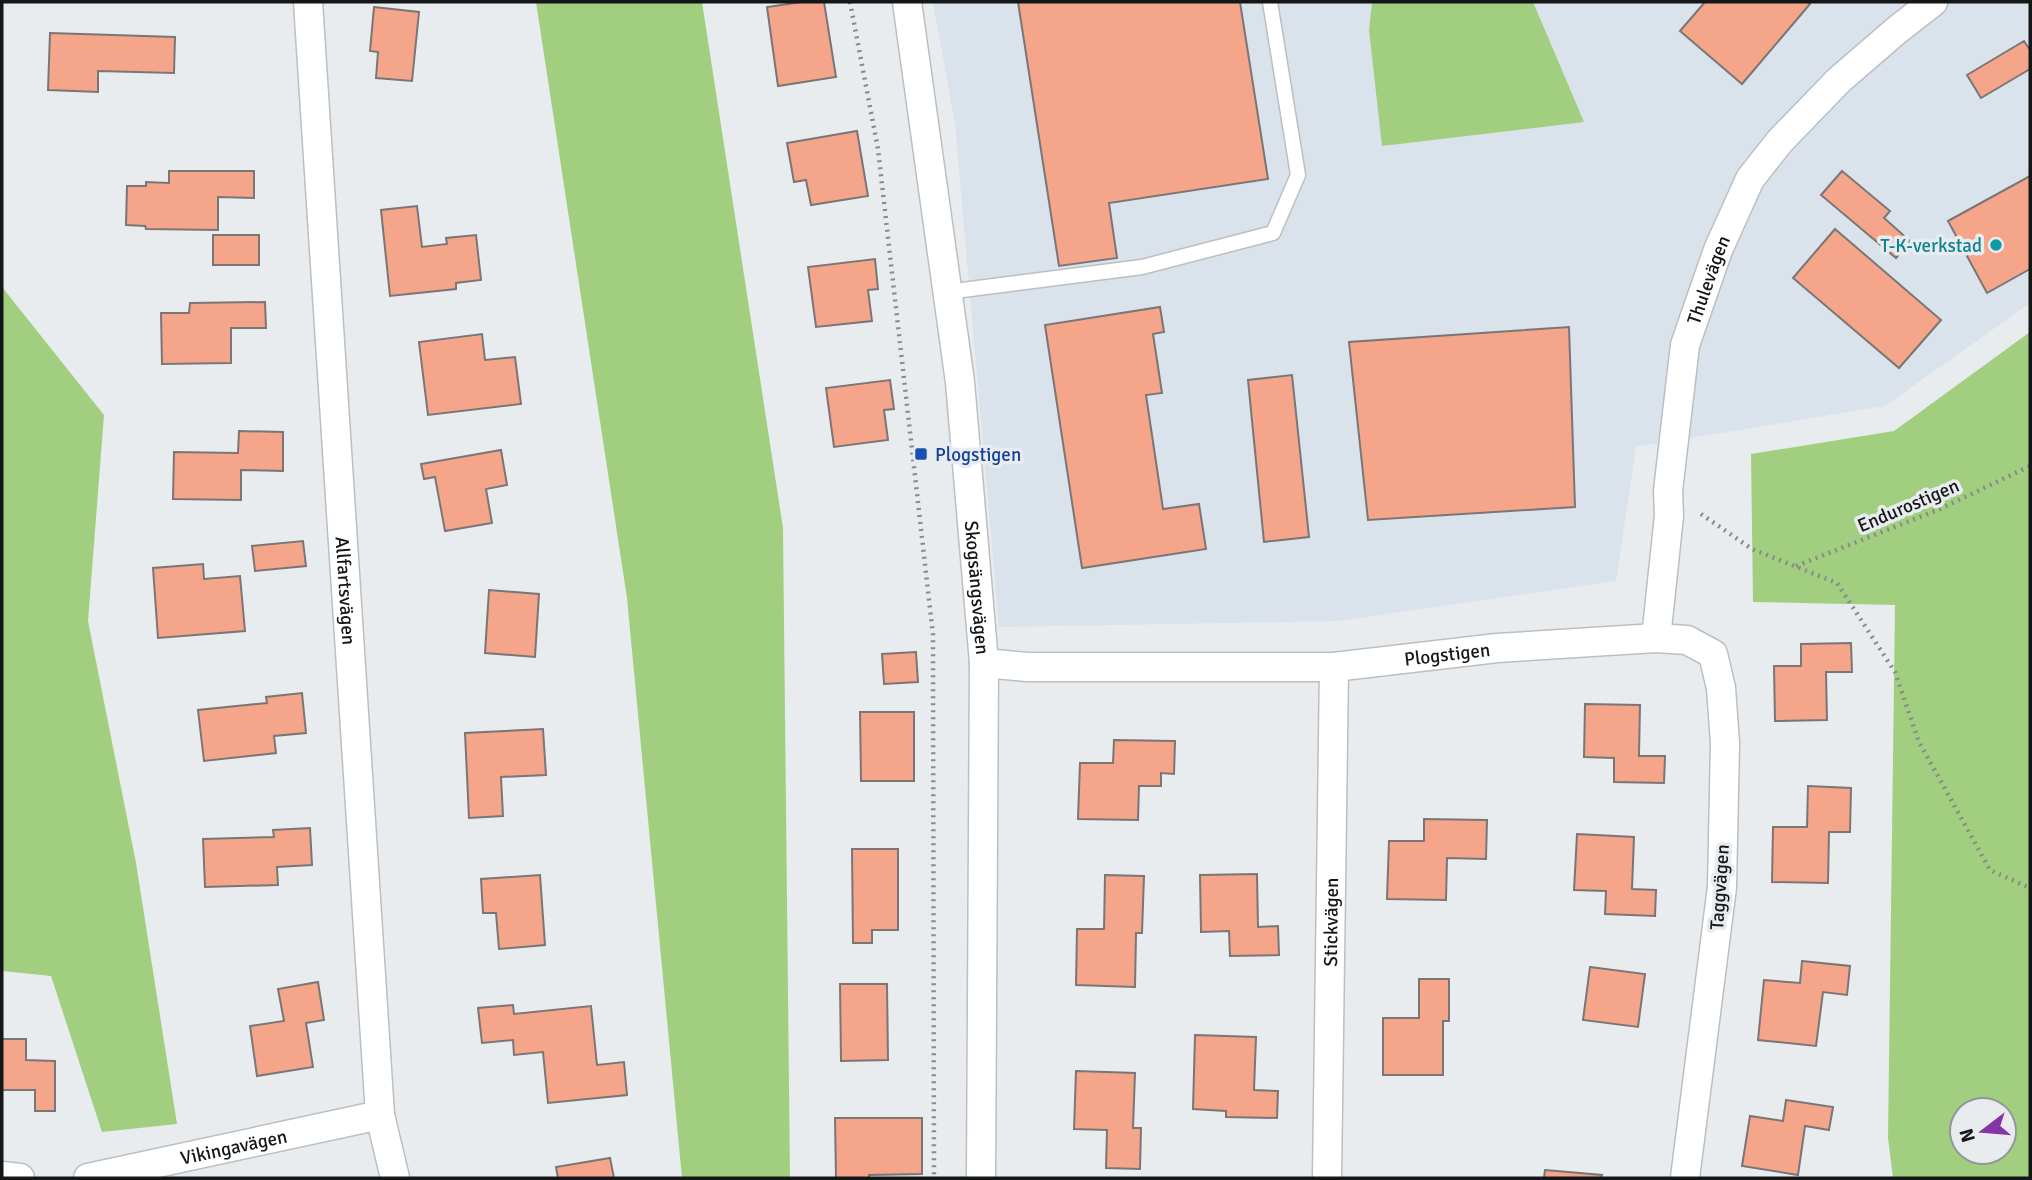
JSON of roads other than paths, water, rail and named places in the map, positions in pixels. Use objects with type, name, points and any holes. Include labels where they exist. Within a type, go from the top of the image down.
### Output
[{"type":"street","name":"Allfartsvägen","points":[[308,2],[380,1115],[395,1178]]},
{"type":"street","name":"Skogsängsvägen","points":[[907,2],[960,382],[984,663],[981,1178]]},
{"type":"street","name":"Thulevägen","points":[[1656,638],[1669,516],[1668,491],[1685,345],[1718,250],[1750,179],[1780,141],[1839,80],[1933,2]]},
{"type":"street","name":"Plogstigen","points":[[984,663],[1027,667],[1334,667],[1497,649],[1656,638]]},
{"type":"street","name":"Taggvägen","points":[[1656,638],[1687,640],[1713,654],[1721,688],[1725,743],[1722,887],[1685,1178]]},
{"type":"street","name":"Stickvägen","points":[[1327,1178],[1334,667]]},
{"type":"street","name":"Vikingavägen","points":[[88,1178],[380,1115]]},
{"type":"street","points":[[2,1176],[20,1178]]},
{"type":"lane","points":[[947,292],[1142,267],[1273,233],[1298,175],[1270,2]]},
{"type":"place","name":"T-K-verkstad","points":[[1996,245]]},
{"type":"place","name":"Plogstigen","points":[[921,454]]}]
